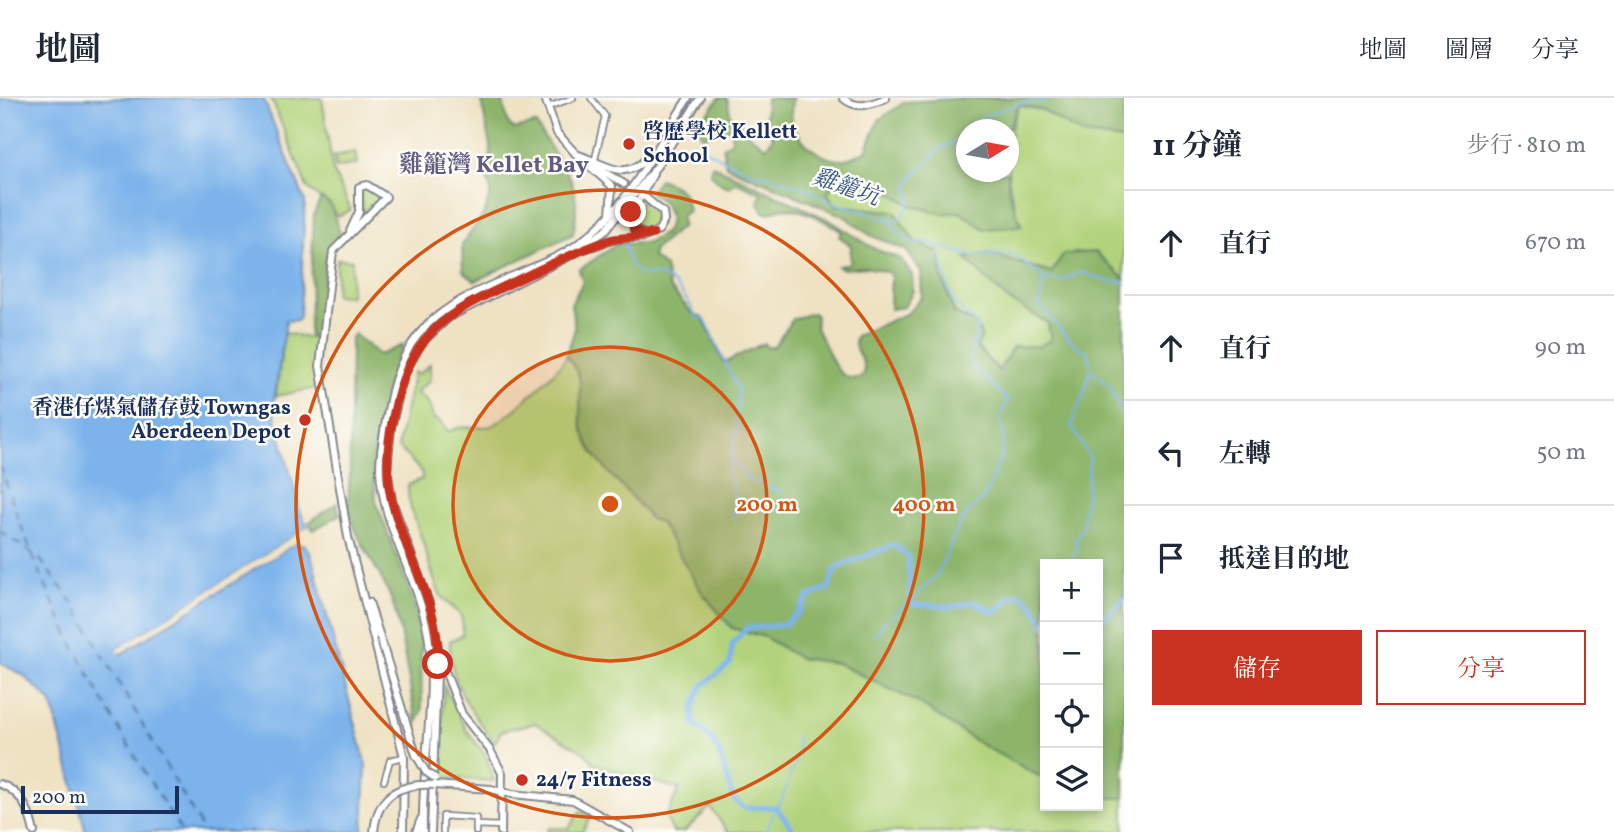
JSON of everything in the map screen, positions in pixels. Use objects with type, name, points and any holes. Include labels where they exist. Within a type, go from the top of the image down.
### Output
[{"type":"main road","points":[[545,98],[557,133],[612,186],[614,193],[610,216]]},
{"type":"main road","points":[[423,832],[431,671],[429,643],[422,607],[388,510],[381,478],[381,451],[400,364],[417,337],[444,311],[560,255],[610,216],[687,98]]},
{"type":"main road","points":[[653,234],[642,234],[635,230],[630,217],[657,166],[700,98]]},
{"type":"main road","points":[[843,98],[859,106],[886,98]]},
{"type":"main road","points":[[576,154],[594,159],[619,172],[628,172],[652,154]]},
{"type":"main road","points":[[576,154],[624,184]]},
{"type":"main road","points":[[582,250],[615,221],[657,166]]},
{"type":"main road","points":[[350,231],[358,218],[359,187],[367,185],[386,197],[336,246],[331,257],[320,366],[348,537],[416,755],[426,772],[448,786]]},
{"type":"main road","points":[[502,829],[504,793],[498,764],[461,714],[439,656],[429,604],[389,484],[389,436],[404,374],[421,343],[449,317],[582,250],[612,240],[653,234],[662,227],[664,216],[658,205],[646,198]]},
{"type":"main road","points":[[362,584],[404,757],[403,832]]},
{"type":"main road","points":[[431,832],[439,656]]},
{"type":"main road","points":[[0,784],[14,791],[23,801],[34,832]]},
{"type":"main road","points":[[374,832],[378,812],[392,792],[407,785],[491,789],[504,793],[573,800],[630,832]]},
{"type":"main road","points":[[416,832],[423,814]]},
{"type":"street","points":[[547,107],[573,98]]},
{"type":"street","points":[[591,98],[606,116],[594,159]]},
{"type":"street","points":[[384,781],[390,760],[404,757]]},
{"type":"street","points":[[443,832],[443,816],[477,818],[476,832]]},
{"type":"street","points":[[476,825],[502,829]]},
{"type":"green space","points":[[271,98],[322,98],[333,171],[351,210],[338,216],[307,187]]},
{"type":"green space","points":[[481,98],[502,98],[508,123],[514,129],[536,124],[568,174],[576,200],[576,215],[573,234],[475,281],[463,271],[462,245],[485,212],[491,192],[486,173],[491,151]]},
{"type":"green space","points":[[719,98],[727,98],[732,123],[742,125],[749,135],[766,147],[773,137],[765,126],[766,98],[793,98],[792,120],[802,139],[819,154],[840,160],[866,151],[879,120],[905,102],[965,98],[1124,98],[1124,140],[1083,135],[1044,111],[1019,105],[1013,119],[956,119],[956,182],[1008,182],[1021,226],[984,229],[960,212],[942,214],[910,205],[882,187],[857,180],[835,183],[827,193],[836,205],[895,212],[914,241],[940,253],[942,277],[954,313],[976,324],[982,337],[976,347],[999,371],[1013,347],[1040,346],[1051,340],[1048,323],[1007,299],[965,258],[988,253],[1051,273],[1064,254],[1096,252],[1124,279],[1124,798],[1103,798],[1103,559],[1040,559],[1040,776],[980,744],[917,702],[837,663],[799,658],[765,637],[732,628],[703,594],[660,522],[650,519],[594,453],[582,427],[580,380],[566,356],[575,329],[571,304],[583,282],[579,270],[617,244],[648,243],[666,232],[670,220],[667,209],[661,200],[650,192],[659,179],[680,189],[688,211],[681,216],[682,226],[654,250],[652,257],[665,267],[669,287],[692,313],[703,318],[724,363],[764,343],[766,347],[774,347],[793,319],[813,313],[816,316],[818,332],[837,368],[845,376],[858,378],[864,374],[864,369],[855,345],[856,336],[908,313],[922,297],[921,271],[906,250],[870,235],[844,216],[726,166],[723,146],[732,141],[731,129],[702,136],[694,123],[710,111]]},
{"type":"green space","points":[[1019,105],[1044,111],[1083,135],[1124,140],[1124,279],[1119,275],[1051,273],[1024,265],[965,258],[1007,299],[1048,322],[1052,340],[1040,346],[1013,347],[999,371],[976,346],[976,324],[955,313],[942,277],[940,253],[914,241],[895,212],[836,205],[827,193],[835,183],[854,180],[870,182],[915,205],[943,212],[960,212],[984,229],[1021,226],[1009,182],[1019,182],[1019,119],[1014,119]]},
{"type":"green space","points":[[355,152],[357,164],[336,168],[334,156]]},
{"type":"green space","points":[[712,165],[829,220],[875,249],[901,259],[912,275],[913,291],[904,307],[890,309],[891,277],[888,272],[866,267],[842,269],[838,266],[850,264],[851,246],[839,236],[842,232],[800,211],[785,208],[765,213],[758,203],[761,193],[737,182],[728,187],[721,184],[710,173]]},
{"type":"green space","points":[[367,189],[378,196],[379,200],[364,216],[360,196],[362,190]]},
{"type":"green space","points":[[321,198],[331,205],[340,233],[326,258],[317,338],[309,335],[314,214]]},
{"type":"green space","points":[[642,198],[660,213],[660,223],[650,231],[641,230],[633,220]]},
{"type":"green space","points":[[337,259],[352,260],[350,296],[335,295]]},
{"type":"green space","points":[[284,333],[317,339],[317,388],[276,396]]},
{"type":"green space","points":[[354,334],[379,355],[403,345],[387,386],[373,460],[376,502],[414,602],[421,636],[422,710],[417,724],[393,604],[357,533],[349,508],[351,338]]},
{"type":"green space","points":[[566,356],[580,380],[582,427],[594,453],[650,519],[660,522],[703,594],[732,628],[765,637],[799,658],[837,663],[917,702],[980,744],[1040,776],[1040,811],[1103,811],[1103,798],[1124,798],[1124,832],[728,832],[710,807],[684,832],[673,832],[666,817],[679,789],[596,765],[585,753],[535,723],[501,731],[495,743],[470,709],[457,683],[450,656],[450,641],[462,635],[462,618],[442,597],[436,584],[408,493],[408,485],[422,479],[422,472],[398,447],[399,440],[414,372],[419,374],[430,364],[430,380],[416,392],[428,403],[434,419],[441,422],[449,432],[459,428],[491,426],[498,422],[544,382]]},
{"type":"green space","points":[[337,503],[339,515],[313,530],[309,522]]},
{"type":"green space","points":[[444,686],[466,729],[487,758],[494,781],[444,778],[439,773]]},
{"type":"green space","points":[[580,811],[591,817],[582,832],[547,832],[549,828],[569,828]]},
{"type":"water","points":[[0,98],[263,98],[305,201],[300,313],[298,320],[286,321],[273,408],[301,513],[308,527],[117,650],[121,654],[297,542],[299,546],[304,544],[311,555],[366,764],[363,832],[86,832],[51,701],[23,675],[0,663]]},
{"type":"pier","points":[[308,527],[310,530],[297,538],[300,540],[117,654],[118,649]]},
{"type":"waterway","points":[[981,119],[1008,107],[1046,102]]},
{"type":"waterway","points":[[892,222],[903,215],[909,206],[907,183],[941,148],[956,141]]},
{"type":"waterway","name":"雞籠坑","points":[[699,147],[754,174],[766,175],[814,192],[823,199],[890,220],[894,229],[913,244],[929,243],[972,256],[1013,254],[1044,279]]},
{"type":"waterway","points":[[625,244],[628,258],[636,270],[644,275],[659,275],[667,279],[682,293],[696,317],[705,319],[738,390],[737,432],[728,475],[735,497],[734,519]]},
{"type":"waterway","points":[[892,617],[937,576],[961,521],[985,496],[1002,455],[1004,437],[1000,416],[1008,400],[973,367],[971,359],[977,327],[952,297],[938,248]]},
{"type":"waterway","points":[[1046,279],[1062,281],[1081,272],[1108,281],[1124,282]]},
{"type":"waterway","points":[[1044,280],[1039,306],[1071,341],[1087,351],[1090,365]]},
{"type":"waterway","points":[[1091,369],[1110,387],[1124,419]]},
{"type":"waterway","points":[[1073,559],[1078,550],[1075,541],[1083,526],[1090,458],[1071,425],[1091,369]]},
{"type":"waterway","points":[[731,460],[751,482],[783,491]]},
{"type":"waterway","points":[[795,832],[776,807],[745,808],[734,800],[719,752],[711,738],[694,724],[693,709],[702,686],[730,664],[732,644],[747,628],[784,625],[799,612],[808,597],[829,588],[834,571],[840,566],[894,545],[908,556],[911,604],[953,607],[974,602],[995,613],[1010,597],[1021,594],[1034,606],[1043,622]]},
{"type":"waterway","points":[[1103,618],[1124,600]]},
{"type":"waterway","points":[[873,637],[887,620]]},
{"type":"waterway","points":[[776,807],[781,802],[799,751],[796,736]]},
{"type":"waterway","points":[[765,832],[775,811]]},
{"type":"ferry route","points":[[0,464],[35,562],[78,654],[127,743],[182,832]]},
{"type":"ferry route","points":[[0,531],[39,558],[75,606],[204,832]]},
{"type":"place","name":"啓歷學校 Kellett School","points":[[629,144]]},
{"type":"place","name":"香港仔煤氣儲存鼓 Towngas Aberdeen Depot","points":[[305,420]]},
{"type":"place","name":"24/7 Fitness","points":[[522,780]]},
{"type":"district","name":"雞籠灣 Kellet Bay","points":[[494,166]]},
{"type":"route","points":[[438,664],[439,656],[429,604],[395,509],[388,476],[387,454],[391,427],[407,368],[416,349],[430,332],[472,302],[582,250],[612,240],[645,237],[653,234],[642,234],[635,230],[631,224],[631,212]]}]
